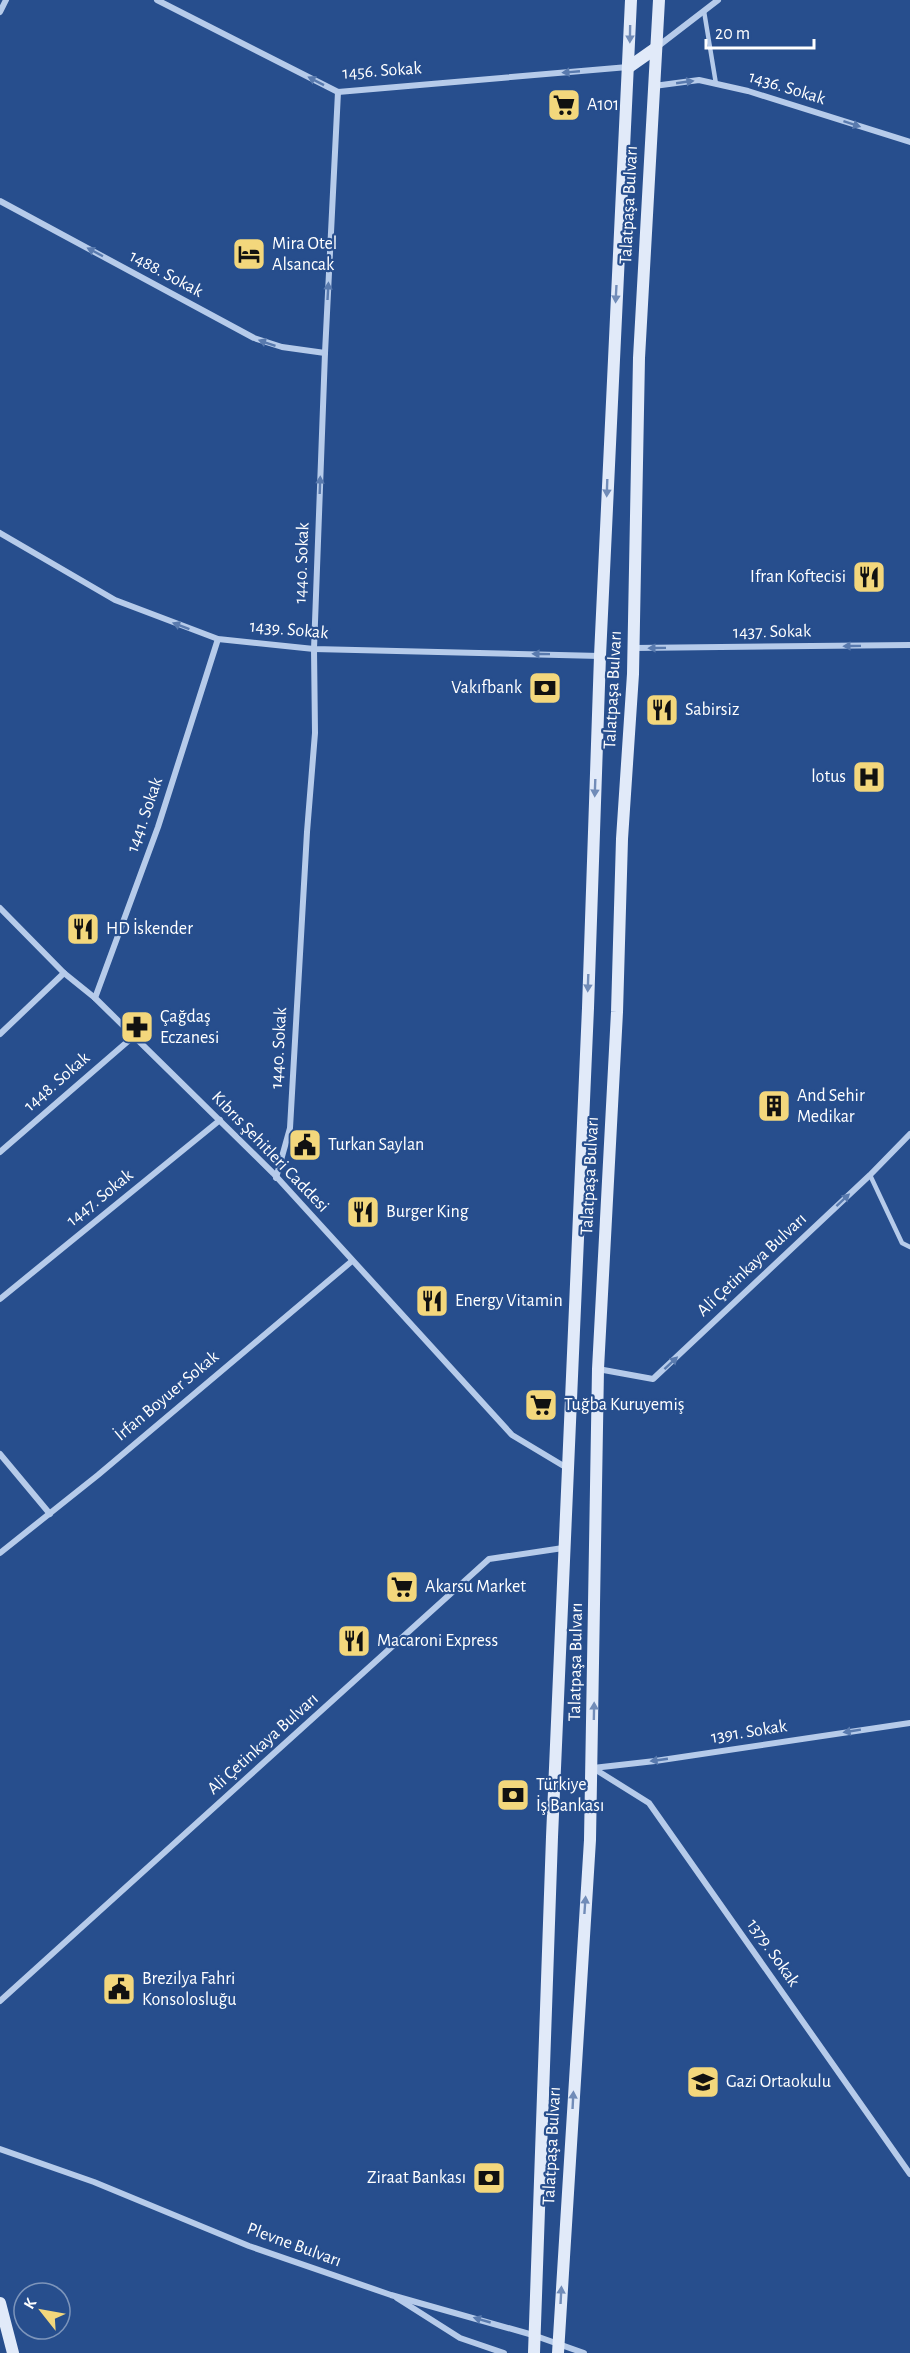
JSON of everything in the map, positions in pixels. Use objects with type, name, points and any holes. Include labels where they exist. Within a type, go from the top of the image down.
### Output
[{"type":"main road","name":"Talatpaşa Bulvarı","points":[[534,2353],[563,1548],[587,1020],[613,353],[631,0]]},
{"type":"main road","name":"Talatpaşa Bulvarı","points":[[558,2348],[593,1768],[598,1369],[617,1012],[622,839],[634,648],[639,358],[659,0]]},
{"type":"main road","points":[[629,67],[656,48]]},
{"type":"main road","points":[[0,2304],[13,2353]]},
{"type":"street","points":[[0,12],[6,0]]},
{"type":"street","name":"1456. Sokak","points":[[157,0],[338,92],[629,67]]},
{"type":"street","points":[[656,48],[718,0]]},
{"type":"street","name":"1436. Sokak","points":[[653,86],[699,80],[748,91],[910,142]]},
{"type":"street","name":"1440. Sokak","points":[[276,1178],[290,1128],[305,854],[315,733],[314,649],[338,92]]},
{"type":"street","name":"1488. Sokak","points":[[0,201],[254,338],[282,347],[325,353]]},
{"type":"street","name":"1439. Sokak","points":[[0,533],[115,600],[218,639],[314,649],[600,656]]},
{"type":"street","name":"1441. Sokak","points":[[95,998],[158,827],[218,639]]},
{"type":"street","name":"1437. Sokak","points":[[634,648],[910,645]]},
{"type":"street","name":"Kıbrıs Şehitleri Caddesi","points":[[0,908],[64,973],[95,998],[220,1120],[512,1435],[567,1468]]},
{"type":"street","points":[[0,1034],[64,973]]},
{"type":"street","name":"1448. Sokak","points":[[0,1152],[134,1036]]},
{"type":"street","name":"1447. Sokak","points":[[0,1299],[220,1120]]},
{"type":"street","name":"Ali Çetinkaya Bulvarı","points":[[598,1369],[653,1379],[870,1175],[910,1134]]},
{"type":"street","name":"İrfan Boyuer Sokak","points":[[0,1553],[50,1514],[352,1261]]},
{"type":"street","points":[[0,1454],[50,1514]]},
{"type":"street","name":"Ali Çetinkaya Bulvarı","points":[[0,2001],[489,1559],[563,1548]]},
{"type":"street","name":"1391. Sokak","points":[[593,1768],[656,1761],[910,1723]]},
{"type":"street","name":"1379. Sokak","points":[[593,1768],[649,1803],[910,2174]]},
{"type":"street","name":"Plevne Bulvarı","points":[[0,2149],[94,2182],[249,2246],[391,2295],[533,2335],[558,2348],[584,2353]]},
{"type":"street","points":[[391,2295],[460,2338],[504,2353]]},
{"type":"lane","points":[[704,11],[716,84]]},
{"type":"lane","points":[[870,1175],[902,1243],[910,1247]]},
{"type":"place","name":"A101","points":[[564,105]]},
{"type":"place","name":"Mira Otel Alsancak","points":[[249,254]]},
{"type":"place","name":"Ifran Koftecisi","points":[[869,577]]},
{"type":"place","name":"Vakıfbank","points":[[545,688]]},
{"type":"place","name":"Sabirsiz","points":[[662,710]]},
{"type":"place","name":"lotus","points":[[869,777]]},
{"type":"place","name":"HD İskender","points":[[83,929]]},
{"type":"place","name":"Çağdaş Eczanesi","points":[[137,1027]]},
{"type":"place","name":"And Sehir Medikar","points":[[774,1106]]},
{"type":"place","name":"Turkan Saylan","points":[[305,1145]]},
{"type":"place","name":"Burger King","points":[[363,1212]]},
{"type":"place","name":"Energy Vitamin","points":[[432,1301]]},
{"type":"place","name":"Tuğba Kuruyemiş","points":[[541,1405]]},
{"type":"place","name":"Akarsu Market","points":[[402,1587]]},
{"type":"place","name":"Macaroni Express","points":[[354,1641]]},
{"type":"place","name":"Türkiye İş Bankası","points":[[513,1795]]},
{"type":"place","name":"Brezilya Fahri Konsolosluğu","points":[[119,1989]]},
{"type":"place","name":"Gazi Ortaokulu","points":[[703,2082]]},
{"type":"place","name":"Ziraat Bankası","points":[[489,2178]]}]
